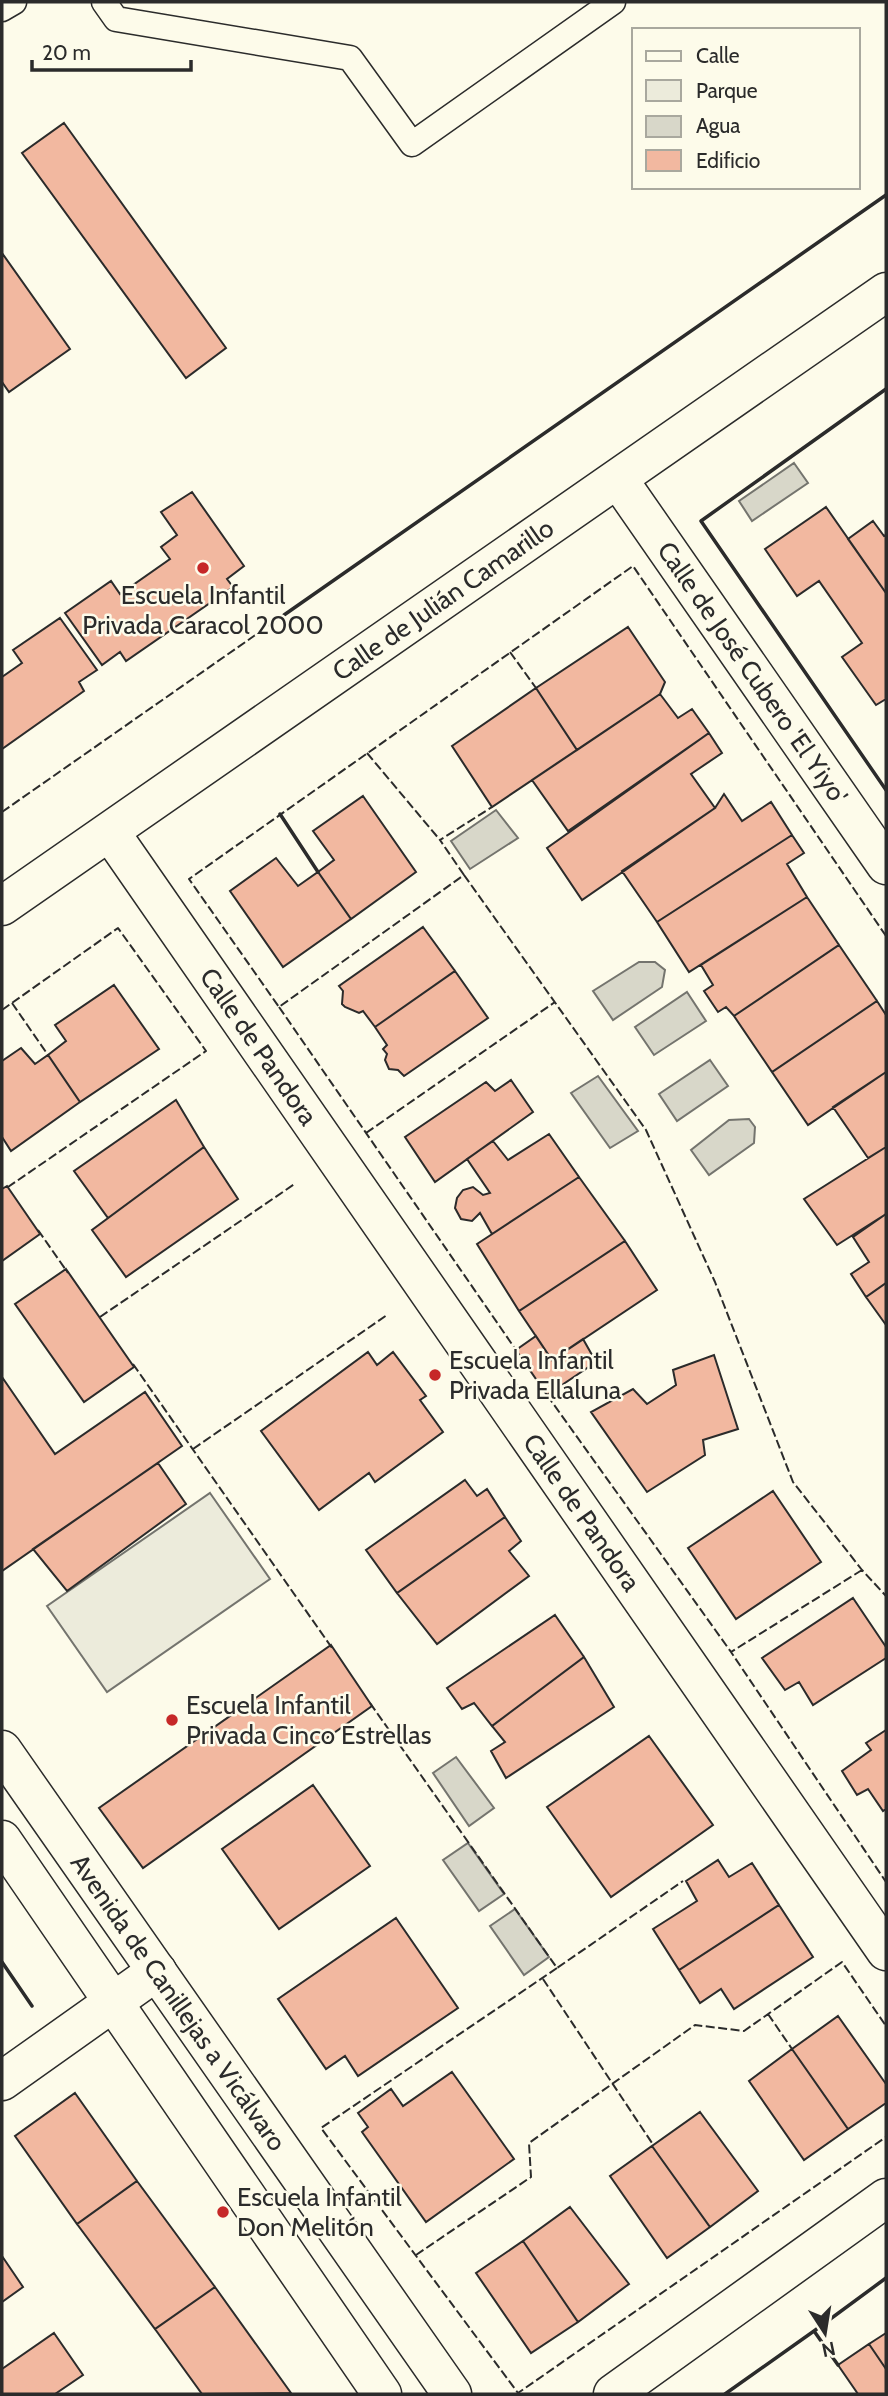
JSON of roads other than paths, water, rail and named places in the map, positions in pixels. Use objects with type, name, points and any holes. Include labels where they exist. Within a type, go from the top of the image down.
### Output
[{"type":"street","name":"Calle de Julián Camarillo","points":[[2,906],[886,292]]},
{"type":"street","name":"Calle de José Cubero 'El Yiyo'","points":[[618,479],[886,866]]},
{"type":"street","name":"Calle de Pandora","points":[[110,831],[886,1951]]},
{"type":"street","name":"Avenida de Canillejas a Vicálvaro","points":[[2,1750],[452,2394]]},
{"type":"street","name":"Avenida de Canillejas a Vicálvaro","points":[[2,1839],[382,2394]]},
{"type":"street","points":[[2,2081],[157,1972]]},
{"type":"street","points":[[613,2394],[886,2198]]},
{"type":"lane","points":[[2,9],[14,2]]},
{"type":"lane","points":[[104,2],[116,19],[350,58],[412,144],[613,2]]},
{"type":"water","points":[[794,463],[808,483],[752,521],[739,501]]},
{"type":"water","points":[[496,810],[518,838],[470,869],[451,841]]},
{"type":"water","points":[[639,962],[655,962],[665,970],[662,987],[613,1020],[593,991]]},
{"type":"water","points":[[687,992],[706,1021],[654,1055],[635,1027]]},
{"type":"water","points":[[710,1060],[728,1086],[677,1121],[659,1094]]},
{"type":"water","points":[[598,1076],[638,1131],[610,1148],[571,1093]]},
{"type":"water","points":[[749,1119],[755,1127],[754,1143],[709,1175],[691,1150],[729,1120]]},
{"type":"water","points":[[456,1757],[494,1808],[469,1826],[433,1773]]},
{"type":"water","points":[[468,1843],[504,1894],[479,1911],[443,1860]]},
{"type":"water","points":[[515,1909],[549,1957],[524,1975],[490,1926]]},
{"type":"place","name":"Escuela Infantil Privada Caracol 2000","points":[[203,568]]},
{"type":"place","name":"Escuela Infantil Privada Ellaluna","points":[[435,1375]]},
{"type":"place","name":"Escuela Infantil Privada Cinco Estrellas","points":[[172,1720]]},
{"type":"place","name":"Escuela Infantil Don Melitón","points":[[223,2212]]}]
